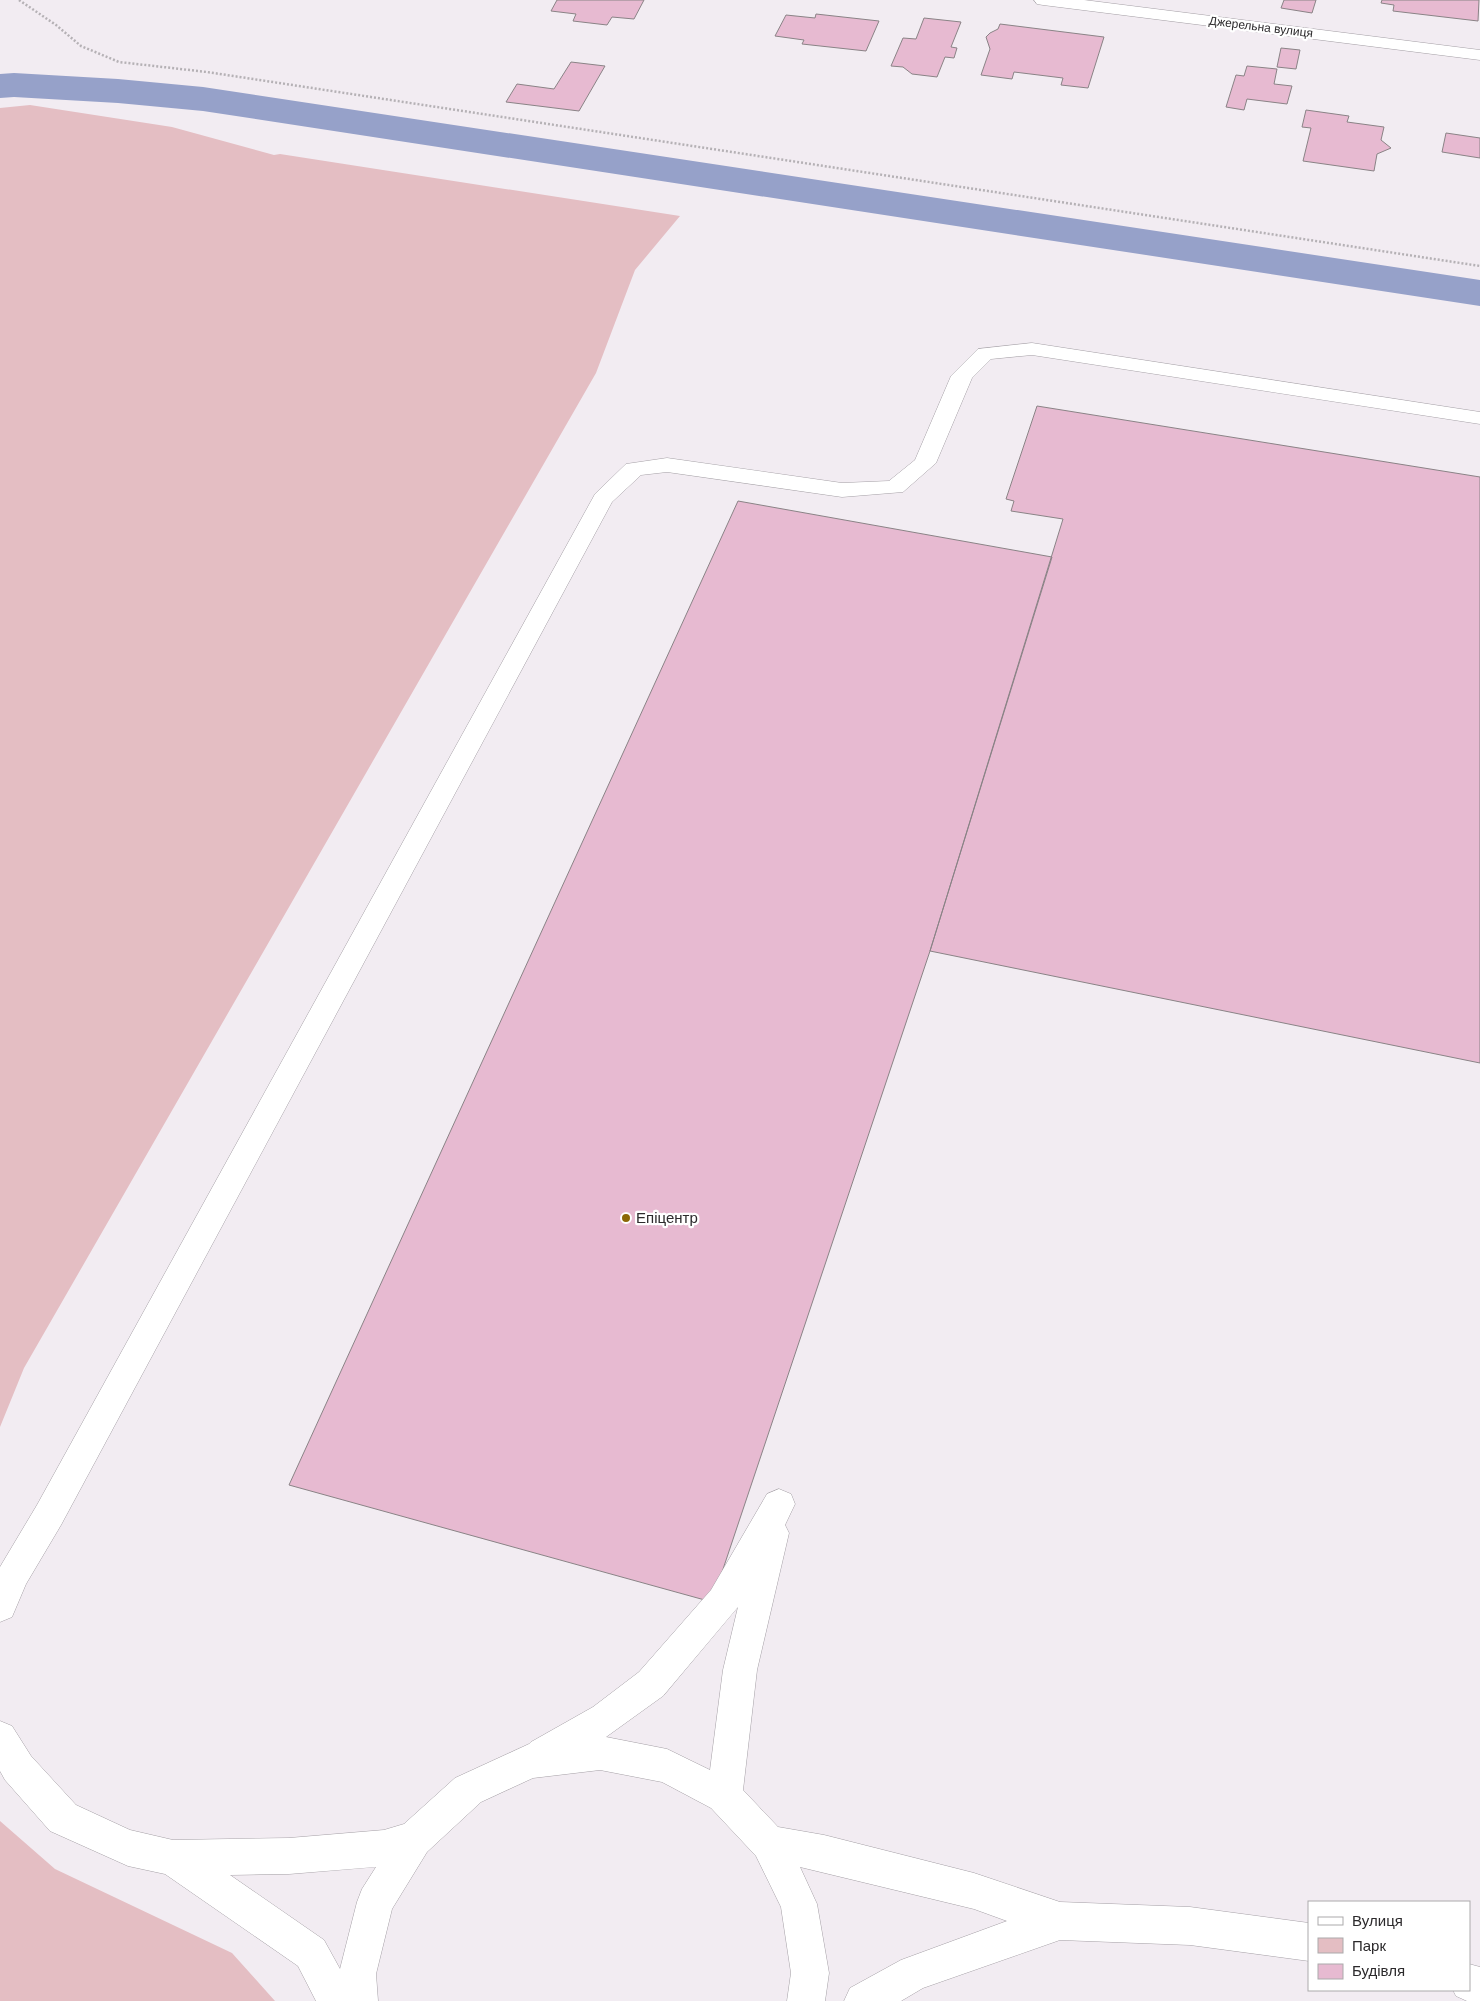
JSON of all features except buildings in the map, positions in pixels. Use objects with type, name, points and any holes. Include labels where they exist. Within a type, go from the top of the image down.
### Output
[{"type":"street","name":"Джерельна вулиця","points":[[1042,0],[1480,55]]},
{"type":"street","points":[[0,1606],[13,1575],[49,1515],[602,499],[634,469],[667,465],[842,490],[895,487],[925,463],[962,376],[985,353],[1032,349],[1480,418]]},
{"type":"street","points":[[359,2001],[357,1974],[375,1902],[414,1838],[468,1790],[531,1761],[605,1719],[651,1684],[723,1601],[779,1504],[740,1670],[724,1796]]},
{"type":"street","points":[[0,1738],[18,1768],[63,1818],[128,1848],[173,1858],[289,1856],[384,1848],[414,1838]]},
{"type":"street","points":[[531,1761],[600,1753],[667,1766],[724,1796],[769,1843],[800,1904],[810,1973],[806,2001]]},
{"type":"street","points":[[769,1843],[824,1853],[974,1891],[1060,1921],[1190,1926],[1308,1942]]},
{"type":"street","points":[[173,1858],[310,1953],[336,2001]]},
{"type":"street","points":[[863,2001],[914,1973],[1060,1921]]},
{"type":"path","points":[[19,0],[56,25],[81,46],[119,62],[207,72],[1480,266]]},
{"type":"green space","points":[[30,105],[172,127],[274,155],[280,154],[680,216],[635,270],[596,373],[24,1368],[0,1427],[0,108]]},
{"type":"green space","points":[[0,1821],[55,1869],[232,1953],[275,2001],[0,2001]]},
{"type":"waterway","points":[[0,86],[14,85],[118,91],[203,99],[1480,293]]},
{"type":"place","name":"Епіцентр","points":[[626,1218]]}]
